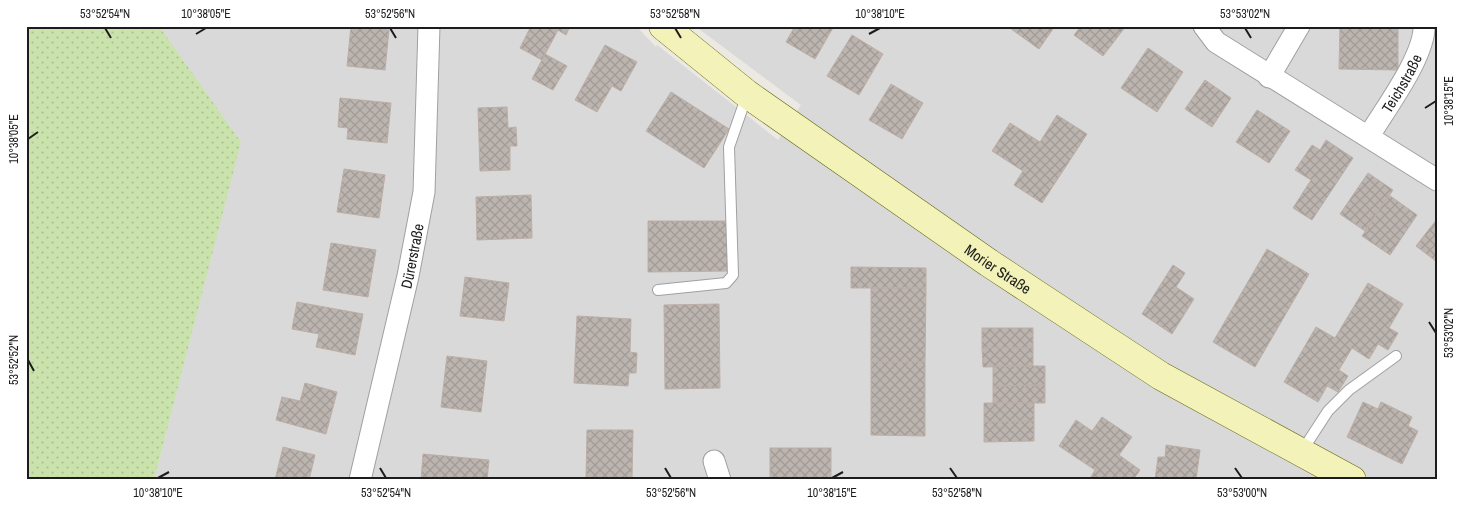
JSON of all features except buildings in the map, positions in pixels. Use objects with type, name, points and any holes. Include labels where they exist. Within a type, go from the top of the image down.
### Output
[{"type":"main road","name":"Morier Straße","points":[[663,26],[747,94],[988,263],[1161,376],[1352,480]]},
{"type":"street","name":"Dürerstraße","points":[[360,480],[408,276],[424,192],[429,26]]},
{"type":"street","points":[[1204,26],[1216,42],[1437,180]]},
{"type":"street","points":[[1270,77],[1300,26]]},
{"type":"street","name":"Teichstraße","points":[[1369,136],[1412,64],[1424,38],[1424,26]]},
{"type":"lane","points":[[658,290],[726,283],[733,275],[729,147],[747,94]]},
{"type":"lane","points":[[1302,452],[1328,412],[1349,390],[1396,356]]},
{"type":"shaded area","points":[[159,26],[636,26],[656,47],[657,45],[778,140],[801,105],[695,26],[1437,26],[1437,480],[154,480],[240,142]]},
{"type":"green space","points":[[26,26],[159,26],[241,142],[154,480],[26,480]]}]
